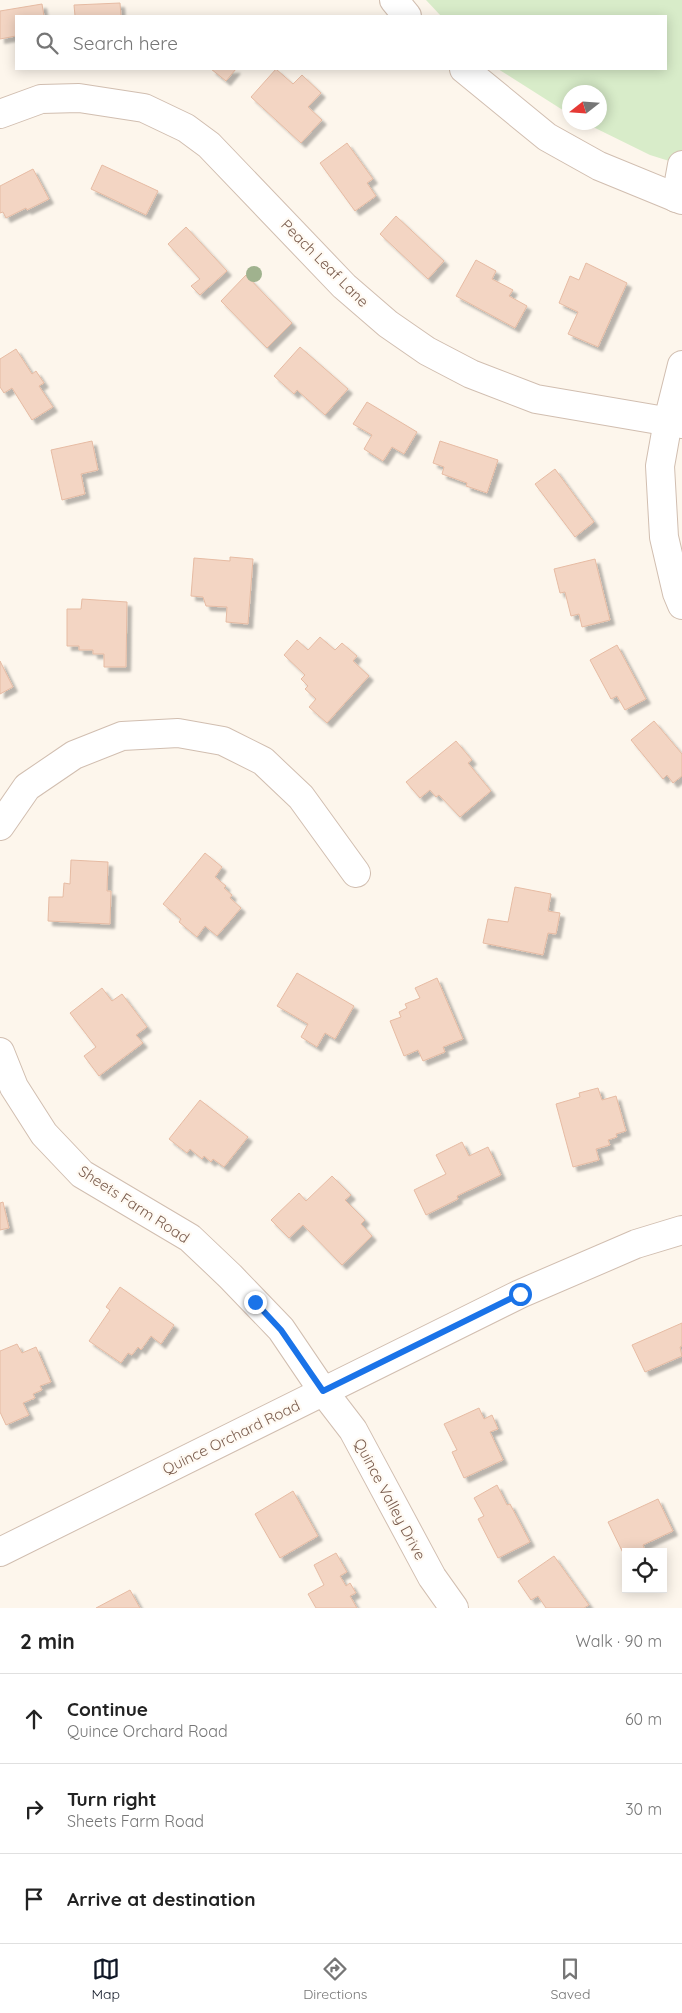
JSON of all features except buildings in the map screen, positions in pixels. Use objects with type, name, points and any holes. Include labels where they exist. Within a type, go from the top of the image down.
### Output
[{"type":"street","points":[[394,0],[406,15]]},
{"type":"street","points":[[465,70],[547,137],[599,166],[679,199],[682,165]]},
{"type":"street","name":"Peach Leaf Lane","points":[[0,114],[41,99],[79,98],[144,108],[186,128],[209,146],[344,286],[388,324],[427,351],[471,374],[536,399],[675,423]]},
{"type":"street","points":[[682,366],[675,423],[660,466],[664,537],[677,593],[682,605]]},
{"type":"street","points":[[0,826],[27,787],[74,755],[122,736],[178,733],[223,741],[263,761],[301,797],[356,873]]},
{"type":"street","name":"Sheets Farm Road","points":[[0,1052],[14,1087],[44,1134],[82,1174],[190,1238],[230,1276],[281,1330],[323,1391]]},
{"type":"street","name":"Quince Orchard Road","points":[[0,1552],[520,1294],[636,1244],[682,1230]]},
{"type":"street","name":"Quince Valley Drive","points":[[323,1391],[353,1430],[432,1577],[454,1608]]},
{"type":"green space","points":[[426,0],[682,0],[682,165],[650,155],[599,130],[607,130],[607,85],[562,85],[562,110],[500,70],[667,70],[667,15],[440,15]]},
{"type":"route","points":[[255,1302],[281,1330],[323,1391],[520,1294]]}]
